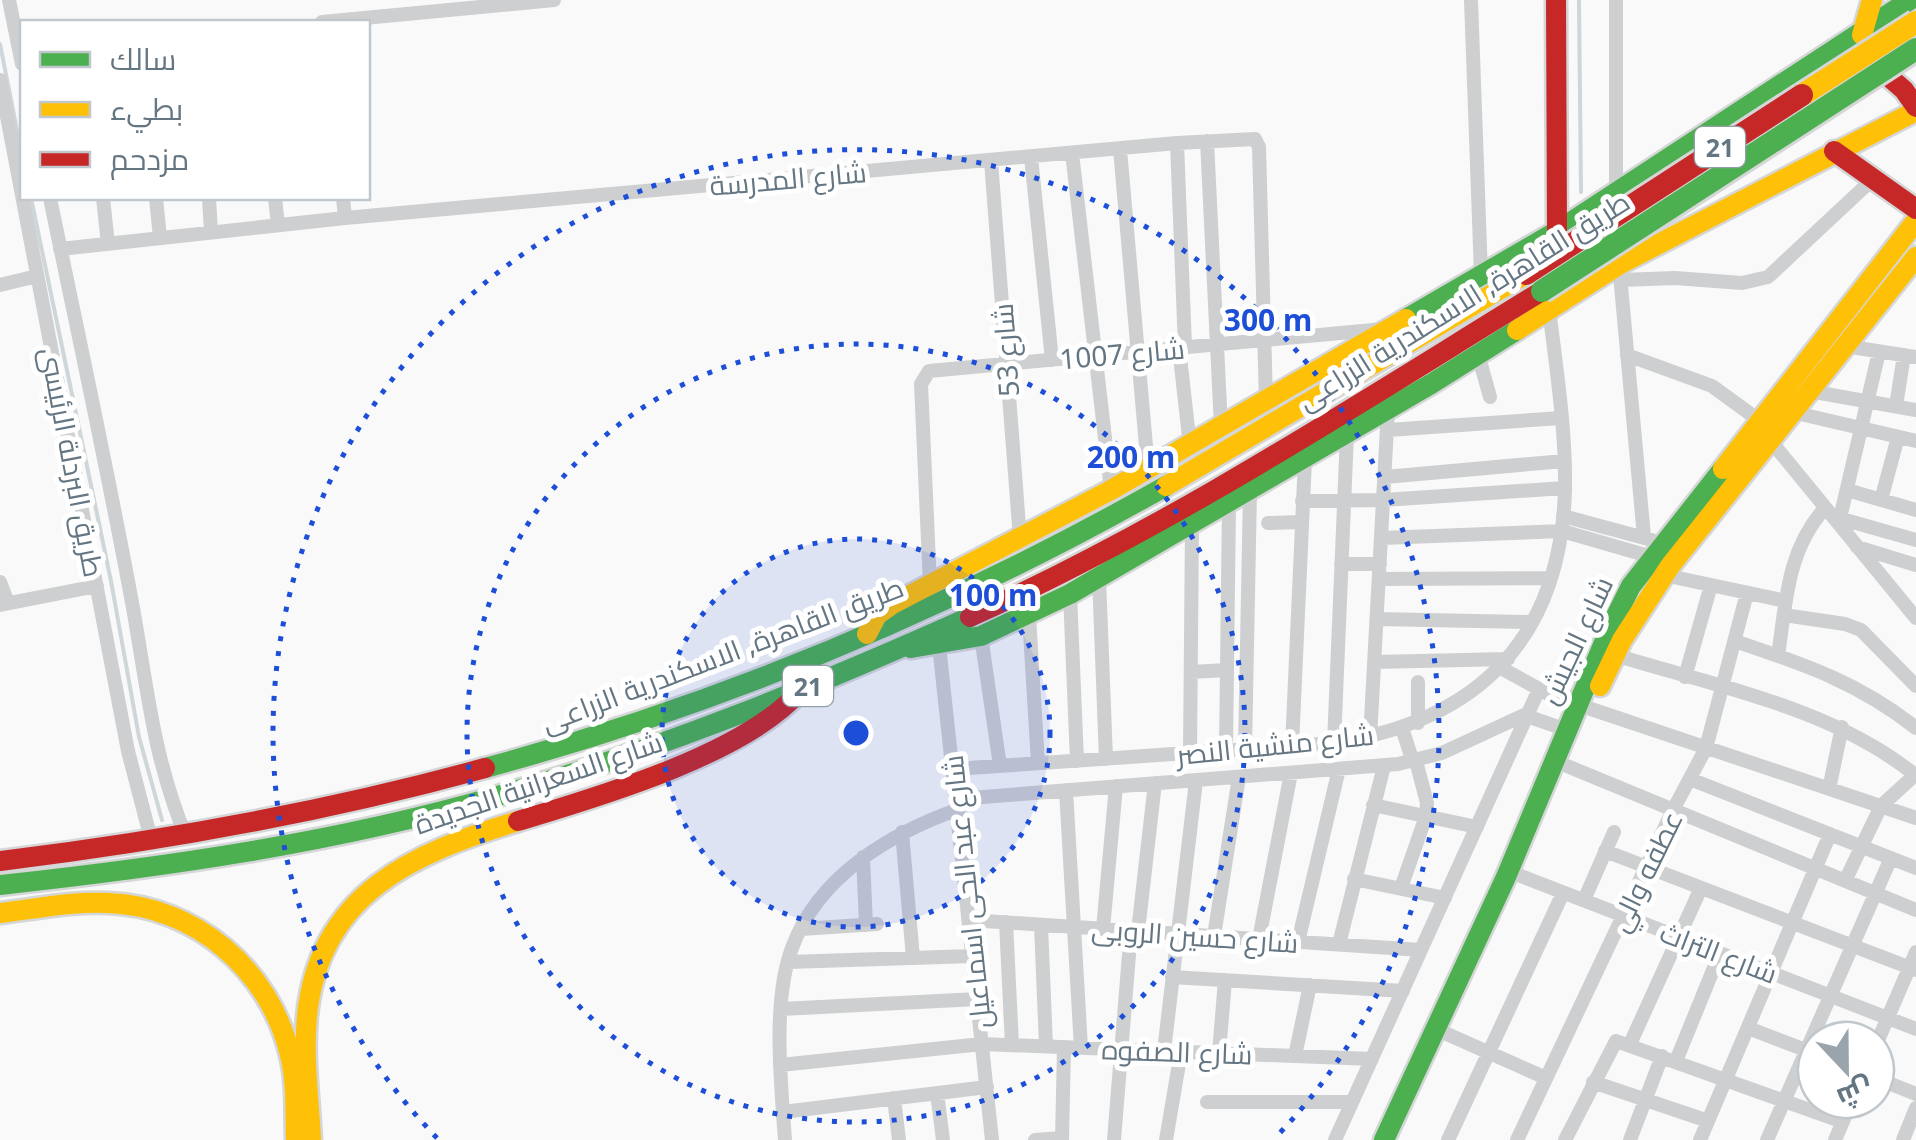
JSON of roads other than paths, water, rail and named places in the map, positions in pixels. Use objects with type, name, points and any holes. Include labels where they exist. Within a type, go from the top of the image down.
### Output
[{"type":"main road","points":[[1556,0],[1557,230]]},
{"type":"main road","points":[[894,649],[982,636],[1029,616],[1347,434],[1388,420],[1478,354],[1539,291],[1620,272],[1916,109],[1904,90],[1866,53],[1862,31],[1872,0]]},
{"type":"main road","points":[[867,634],[884,610],[1190,446],[1557,230],[1910,0]]},
{"type":"main road","name":"طريق القاهرة, الاسكندرية الزراعى","points":[[0,862],[186,837],[434,785],[553,752],[668,713],[964,592],[1539,291],[1916,22]]},
{"type":"main road","name":"طريق القاهرة, الاسكندرية الزراعى","points":[[0,885],[124,872],[438,812],[649,747],[894,649],[1017,595],[1081,561],[1408,373],[1916,49]]},
{"type":"main road","points":[[1834,151],[1916,209]]},
{"type":"main road","name":"شارع الجيش","points":[[1384,1140],[1574,732],[1619,608],[1655,553],[1765,430],[1916,221]]},
{"type":"main road","name":"شارع الجيش","points":[[1586,704],[1615,655],[1655,553],[1765,430],[1792,412],[1916,257]]},
{"type":"main road","name":"شارع السعرانية الجديدة","points":[[311,1140],[307,1016],[310,993],[326,948],[367,891],[405,862],[448,842],[658,775],[770,720],[802,688]]},
{"type":"main road","name":"شارع الجيش","points":[[1398,1140],[1521,876],[1567,766],[1574,732]]},
{"type":"main road","points":[[0,913],[101,902],[171,915],[214,938],[248,970],[274,1010],[287,1043],[293,1078],[296,1140]]},
{"type":"street","points":[[9,0],[20,47]]},
{"type":"street","points":[[347,20],[554,0]]},
{"type":"street","points":[[1471,0],[1481,275]]},
{"type":"street","points":[[1616,0],[1616,192]]},
{"type":"street","name":"طريق البردلة الرئيسى","points":[[0,80],[20,186]]},
{"type":"street","name":"شارع المدرسة","points":[[60,249],[345,218],[1177,143],[1255,140],[1266,401]]},
{"type":"street","points":[[1206,141],[1221,427]]},
{"type":"street","points":[[1177,143],[1182,348],[1190,446]]},
{"type":"street","points":[[1120,149],[1148,469]]},
{"type":"street","points":[[1072,153],[1112,490]]},
{"type":"street","points":[[1031,157],[1052,360]]},
{"type":"street","name":"شارع 53","points":[[991,161],[1020,539]]},
{"type":"street","points":[[1655,553],[1627,355],[1620,272],[1742,282],[1768,276],[1873,179]]},
{"type":"street","name":"طريق البردلة الرئيسى","points":[[23,200],[128,751],[152,843]]},
{"type":"street","name":"طريق البردلة الرئيسى","points":[[50,200],[133,606],[153,737],[165,784],[186,837]]},
{"type":"street","points":[[102,200],[108,244]]},
{"type":"street","points":[[156,200],[160,238]]},
{"type":"street","points":[[208,200],[211,232]]},
{"type":"street","points":[[276,200],[278,225]]},
{"type":"street","points":[[344,200],[345,218]]},
{"type":"street","points":[[0,285],[37,276]]},
{"type":"street","name":"شارع منشية النصر","points":[[954,769],[1334,743],[1402,728],[1458,702],[1504,664],[1531,622],[1550,578],[1562,523],[1562,418],[1539,291]]},
{"type":"street","name":"شارع 1007","points":[[930,585],[920,384],[929,371],[1390,328]]},
{"type":"street","points":[[1845,346],[1910,356],[1896,406]]},
{"type":"street","points":[[1778,656],[1797,551],[1832,514],[1846,490],[1879,352]]},
{"type":"street","points":[[1478,354],[1490,397]]},
{"type":"street","points":[[1627,355],[1712,386],[1765,430],[1856,547],[1910,605],[1916,618]]},
{"type":"street","points":[[1809,391],[1916,410]]},
{"type":"street","points":[[1792,412],[1916,441]]},
{"type":"street","points":[[1338,944],[1379,766],[1372,737],[1388,420],[1562,418]]},
{"type":"street","points":[[1334,743],[1347,434]]},
{"type":"street","points":[[1881,500],[1898,438]]},
{"type":"street","points":[[1292,746],[1305,459]]},
{"type":"street","points":[[1386,477],[1564,461]]},
{"type":"street","points":[[1302,501],[1384,500],[1565,488]]},
{"type":"street","points":[[1245,749],[1250,490]]},
{"type":"street","points":[[1846,490],[1916,510]]},
{"type":"street","points":[[1226,751],[1229,503]]},
{"type":"street","points":[[1832,514],[1916,540]]},
{"type":"street","points":[[1268,522],[1301,522]]},
{"type":"street","points":[[1382,538],[1562,523],[1655,553],[1711,585],[1854,627],[1916,686]]},
{"type":"street","points":[[1190,753],[1192,524]]},
{"type":"street","points":[[1856,547],[1916,564]]},
{"type":"street","points":[[1341,564],[1380,572],[1550,578]]},
{"type":"street","points":[[1099,578],[1106,759]]},
{"type":"street","points":[[0,582],[4,604],[97,586]]},
{"type":"street","points":[[1685,677],[1711,585]]},
{"type":"street","name":"عطفه والي","points":[[1517,1140],[1706,748],[1747,593]]},
{"type":"street","points":[[1070,594],[1077,760]]},
{"type":"street","points":[[1029,616],[1038,763]]},
{"type":"street","points":[[1377,619],[1531,622]]},
{"type":"street","points":[[982,636],[1000,766]]},
{"type":"street","points":[[1735,641],[1856,686],[1916,728]]},
{"type":"street","name":"شارع عبد الحى اسماعيل","points":[[939,645],[992,1140]]},
{"type":"street","points":[[1615,655],[1842,728],[1915,775],[1881,806],[1845,881]]},
{"type":"street","points":[[1374,662],[1504,664],[1539,690],[1916,818]]},
{"type":"street","points":[[1191,672],[1227,670]]},
{"type":"street","points":[[1418,682],[1418,722]]},
{"type":"street","points":[[1335,1140],[1539,690]]},
{"type":"street","points":[[1528,714],[1574,732]]},
{"type":"street","name":"شارع منشية النصر","points":[[784,1140],[781,1009],[788,962],[801,929],[826,894],[862,858],[902,832],[958,804],[1066,790],[1414,762],[1528,714]]},
{"type":"street","points":[[1401,888],[1426,816],[1427,802],[1402,728]]},
{"type":"street","points":[[1828,789],[1842,728]]},
{"type":"street","points":[[1567,766],[1916,910]]},
{"type":"street","points":[[1298,942],[1339,770]]},
{"type":"street","points":[[1258,939],[1291,773]]},
{"type":"street","points":[[1214,936],[1239,777]]},
{"type":"street","points":[[1690,779],[1916,868]]},
{"type":"street","points":[[1164,1051],[1196,781]]},
{"type":"street","points":[[1114,1140],[1155,783]]},
{"type":"street","points":[[1103,929],[1116,786]]},
{"type":"street","points":[[1066,790],[1082,1048]]},
{"type":"street","points":[[1373,805],[1477,827]]},
{"type":"street","points":[[902,832],[913,958]]},
{"type":"street","points":[[1584,900],[1614,832]]},
{"type":"street","points":[[1700,1140],[1830,834]]},
{"type":"street","points":[[1606,852],[1913,969]]},
{"type":"street","points":[[801,929],[871,924],[862,858]]},
{"type":"street","points":[[1822,1020],[1891,858]]},
{"type":"street","name":"شارع التراث","points":[[1521,876],[1916,1028]]},
{"type":"street","points":[[1354,879],[1445,898]]},
{"type":"street","points":[[1630,1044],[1701,888]]},
{"type":"street","points":[[1448,1140],[1563,892]]},
{"type":"street","name":"شارع حسين الروبى","points":[[970,920],[1421,950]]},
{"type":"street","points":[[1006,922],[1012,1045]]},
{"type":"street","points":[[1042,924],[1046,1046]]},
{"type":"street","points":[[1888,1018],[1913,969],[1916,952]]},
{"type":"street","points":[[1630,1140],[1720,953]]},
{"type":"street","points":[[788,962],[973,956]]},
{"type":"street","points":[[1172,977],[1403,991]]},
{"type":"street","points":[[1218,1053],[1225,980]]},
{"type":"street","points":[[1295,1056],[1310,985]]},
{"type":"street","points":[[781,1009],[978,999]]},
{"type":"street","points":[[1748,1028],[1796,1047]]},
{"type":"street","points":[[1447,1034],[1546,1078]]},
{"type":"street","points":[[1565,1140],[1613,1042],[1630,1044],[1842,1122],[1835,1140]]},
{"type":"street","name":"شارع الصفوه","points":[[780,1065],[982,1044],[1372,1059]]},
{"type":"street","points":[[1036,1140],[1062,1139],[1064,1047]]},
{"type":"street","points":[[1166,1140],[1181,1052]]},
{"type":"street","points":[[1767,1140],[1796,1080]]},
{"type":"street","points":[[1593,1082],[1708,1122]]},
{"type":"street","points":[[783,1112],[987,1086]]},
{"type":"street","points":[[936,1093],[943,1140]]},
{"type":"street","points":[[894,1098],[894,1140]]},
{"type":"street","points":[[1207,1102],[1352,1102]]},
{"type":"street","points":[[1903,1140],[1916,1108]]},
{"type":"waterway","points":[[1579,0],[1581,192]]},
{"type":"waterway","points":[[0,44],[20,146]]},
{"type":"waterway","points":[[31,200],[111,581],[139,737],[162,820]]}]
